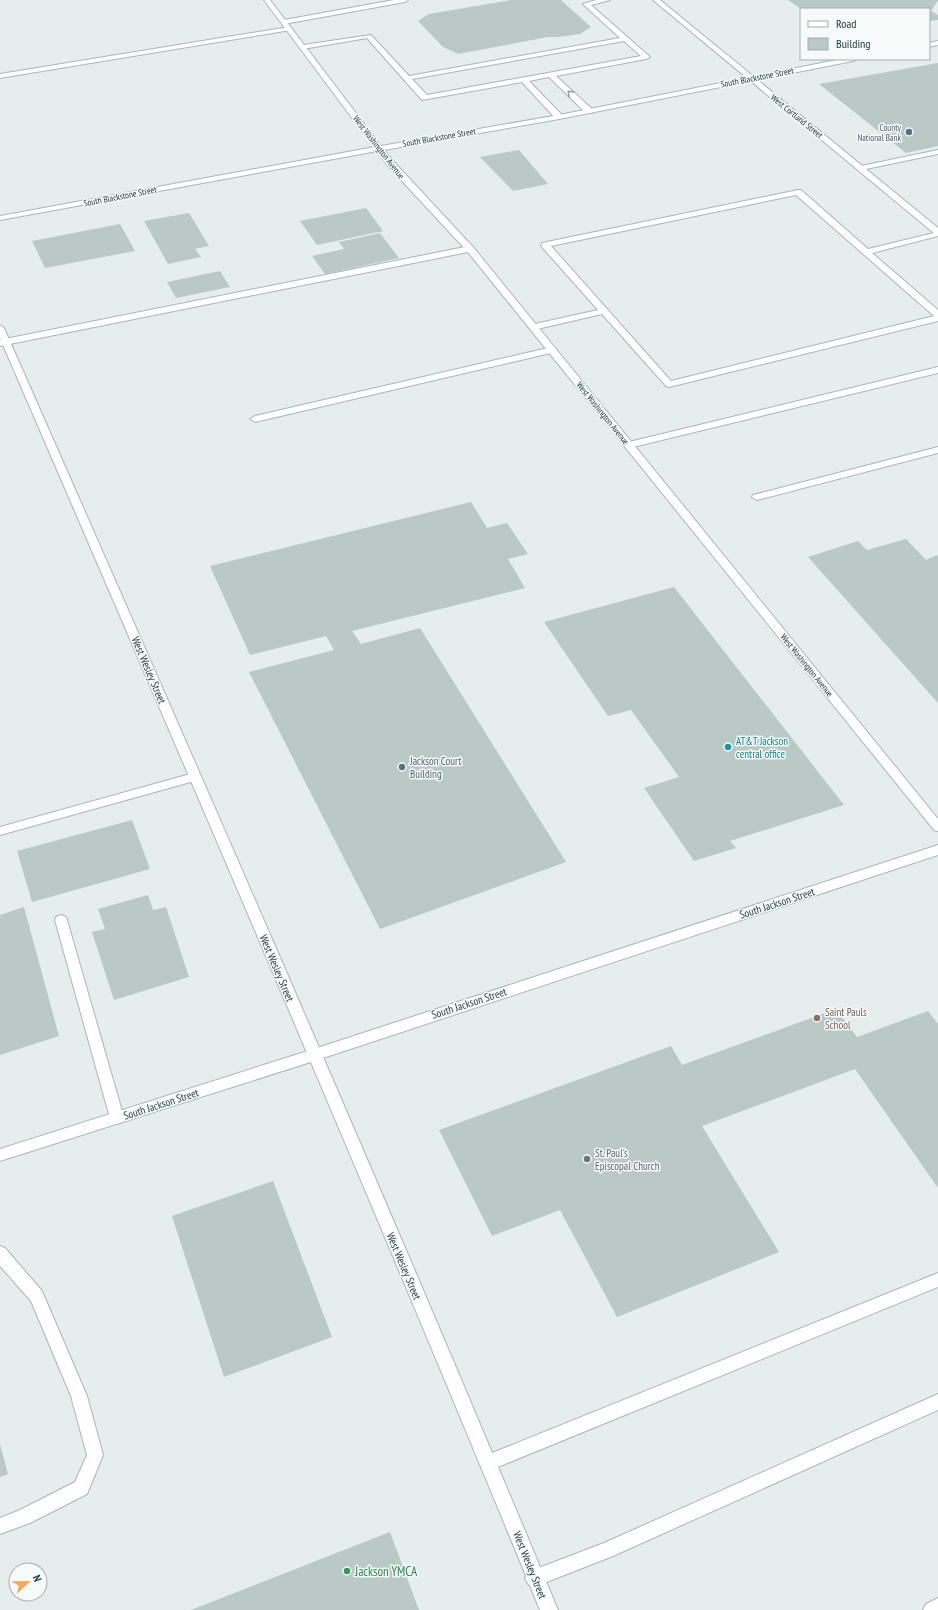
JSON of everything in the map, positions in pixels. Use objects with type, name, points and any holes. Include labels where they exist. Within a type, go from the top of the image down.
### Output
[{"type":"street","name":"West Washington Avenue","points":[[268,0],[391,164],[470,249],[938,827]]},
{"type":"street","points":[[352,0],[359,8]]},
{"type":"street","points":[[284,22],[405,0]]},
{"type":"street","points":[[303,47],[369,36],[425,98],[646,58],[586,4],[607,0]]},
{"type":"street","name":"West Cortland Street","points":[[656,0],[938,233]]},
{"type":"street","points":[[0,76],[289,29]]},
{"type":"street","points":[[407,78],[626,39]]},
{"type":"street","name":"South Blackstone Street","points":[[0,218],[380,148],[559,117],[848,60]]},
{"type":"street","points":[[551,75],[589,111]]},
{"type":"street","points":[[524,80],[559,117]]},
{"type":"street","points":[[861,168],[938,152]]},
{"type":"street","points":[[938,314],[798,192],[545,245],[669,384],[938,318]]},
{"type":"street","points":[[866,252],[938,233]]},
{"type":"street","points":[[3,343],[470,249]]},
{"type":"street","points":[[533,328],[604,311]]},
{"type":"street","name":"West Wesley Street","points":[[0,328],[3,343],[139,646],[488,1463],[534,1578],[549,1610]]},
{"type":"street","points":[[255,419],[552,350]]},
{"type":"street","points":[[629,445],[938,370]]},
{"type":"street","points":[[757,497],[938,450]]},
{"type":"street","points":[[0,831],[194,777]]},
{"type":"street","name":"South Jackson Street","points":[[0,1155],[314,1055],[377,1033],[938,850]]},
{"type":"street","points":[[61,920],[117,1118]]},
{"type":"street","points":[[0,1253],[1,1256],[38,1296],[79,1396],[95,1455],[81,1488],[24,1517],[0,1526]]},
{"type":"street","points":[[488,1463],[938,1280]]},
{"type":"street","points":[[534,1578],[607,1550],[938,1402]]},
{"type":"street","points":[[932,1610],[938,1607]]},
{"type":"building","points":[[511,0],[561,0],[591,27],[580,34],[548,37],[458,54],[443,47],[418,21],[429,14]]},
{"type":"building","points":[[788,0],[938,0],[931,11],[938,15],[938,20],[930,21],[930,8],[800,8]]},
{"type":"building","points":[[938,63],[938,146],[906,153],[819,84]]},
{"type":"building","points":[[519,150],[548,184],[513,191],[480,157]]},
{"type":"building","points":[[366,208],[383,231],[317,245],[300,221]]},
{"type":"building","points":[[189,213],[209,246],[195,249],[201,257],[168,264],[144,221]]},
{"type":"building","points":[[120,224],[135,251],[45,268],[32,241]]},
{"type":"building","points":[[380,233],[399,258],[325,274],[312,256],[344,249],[339,242]]},
{"type":"building","points":[[220,271],[230,287],[176,298],[167,282]]},
{"type":"building","name":"Jackson Court Building","points":[[471,502],[487,528],[507,523],[528,554],[508,559],[525,588],[352,631],[361,644],[420,628],[566,862],[380,929],[249,672],[334,650],[326,636],[250,655],[210,566]]},
{"type":"building","points":[[906,539],[926,560],[937,555],[938,556],[938,703],[808,557],[858,541],[867,550]]},
{"type":"building","name":"AT&T Jackson central office","points":[[674,587],[844,805],[730,841],[736,848],[694,861],[644,788],[679,777],[631,710],[608,716],[544,622]]},
{"type":"building","points":[[132,820],[150,869],[32,902],[17,851]]},
{"type":"building","points":[[148,895],[153,910],[166,907],[189,977],[114,1000],[92,932],[105,929],[98,909]]},
{"type":"building","points":[[24,907],[59,1036],[0,1055],[0,915]]},
{"type":"building","name":"St. Paul's Episcopal Church","points":[[836,1009],[857,1037],[928,1011],[938,1024],[938,1188],[855,1069],[702,1126],[779,1252],[617,1317],[560,1210],[492,1236],[439,1130],[671,1046],[682,1065]]},
{"type":"building","points":[[273,1181],[332,1337],[224,1377],[172,1216]]},
{"type":"building","points":[[0,1444],[8,1474],[0,1477]]},
{"type":"building","name":"Jackson YMCA","points":[[390,1532],[419,1610],[191,1610]]},
{"type":"place","name":"County National Bank","points":[[909,132]]},
{"type":"place","name":"AT&T Jackson central office","points":[[728,747]]},
{"type":"place","name":"Jackson Court Building","points":[[402,767]]},
{"type":"place","name":"Saint Pauls School","points":[[817,1018]]},
{"type":"place","name":"St. Paul's Episcopal Church","points":[[587,1159]]},
{"type":"place","name":"Jackson YMCA","points":[[347,1571]]}]
